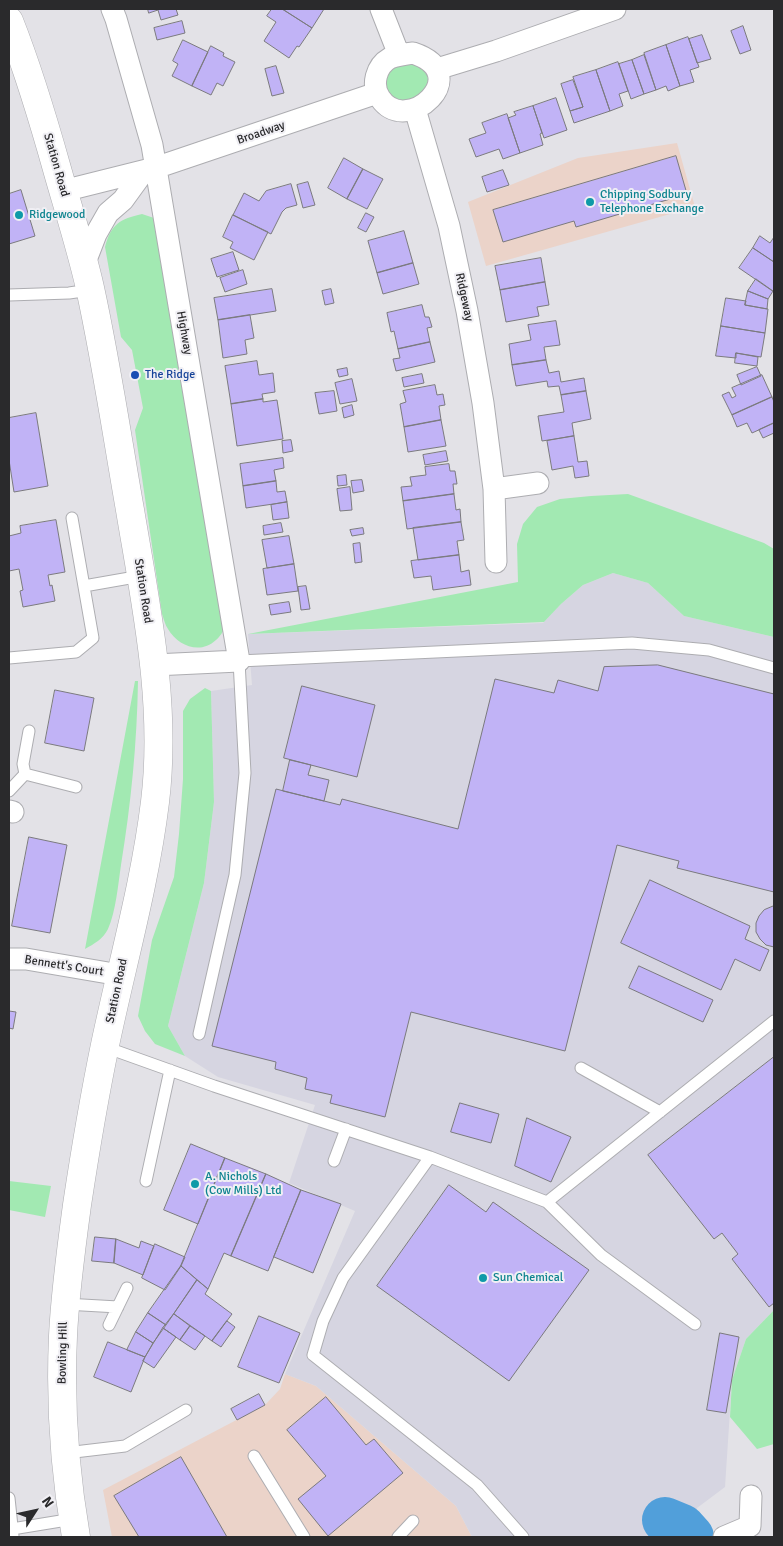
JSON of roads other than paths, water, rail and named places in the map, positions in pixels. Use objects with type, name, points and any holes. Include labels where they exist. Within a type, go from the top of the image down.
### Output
[{"type":"main road","name":"Station Road","points":[[9,21],[47,132],[87,277],[108,380],[141,576],[158,707],[159,744],[156,798],[148,852],[104,1047],[82,1169]]},
{"type":"main road","name":"Bowling Hill","points":[[75,1528],[66,1453],[62,1365],[65,1304],[82,1169]]},
{"type":"street","name":"Highway","points":[[112,9],[152,145],[150,170],[239,661]]},
{"type":"street","points":[[381,9],[400,55]]},
{"type":"street","points":[[437,69],[496,51],[615,9]]},
{"type":"street","points":[[413,53],[426,57],[437,69],[440,81],[436,93],[429,101],[404,111],[392,109],[383,104],[377,94],[375,80],[380,69],[388,59],[400,55],[413,53]]},
{"type":"street","name":"Broadway","points":[[63,191],[150,170],[377,94]]},
{"type":"street","name":"Ridgeway","points":[[415,108],[449,226],[467,311],[483,402],[494,489],[496,562]]},
{"type":"street","points":[[87,277],[96,234],[108,213],[123,200],[150,170]]},
{"type":"street","points":[[494,489],[538,483]]},
{"type":"street","points":[[154,665],[239,661]]},
{"type":"street","name":"Bennett's Court","points":[[9,959],[26,959],[120,975]]},
{"type":"street","points":[[724,1537],[750,1532],[751,1496]]},
{"type":"lane","points":[[9,295],[69,293],[87,277]]},
{"type":"lane","points":[[9,658],[76,652],[93,638],[72,518]]},
{"type":"lane","points":[[84,586],[141,576]]},
{"type":"lane","points":[[199,1034],[234,876],[245,773],[239,661],[632,643],[709,650],[774,668]]},
{"type":"lane","points":[[25,774],[23,764],[29,731]]},
{"type":"lane","points":[[25,774],[76,787]]},
{"type":"lane","points":[[9,791],[25,774]]},
{"type":"lane","points":[[547,1202],[774,1021]]},
{"type":"lane","points":[[104,1047],[430,1157],[547,1202],[601,1256],[695,1324]]},
{"type":"lane","points":[[581,1068],[660,1112]]},
{"type":"lane","points":[[146,1181],[170,1070]]},
{"type":"lane","points":[[334,1161],[346,1129]]},
{"type":"lane","points":[[430,1157],[344,1278],[323,1321],[313,1355],[477,1486],[523,1537]]},
{"type":"lane","points":[[109,1325],[128,1288]]},
{"type":"lane","points":[[65,1304],[118,1307]]},
{"type":"lane","points":[[66,1453],[125,1446],[186,1410]]},
{"type":"lane","points":[[254,1456],[304,1537]]},
{"type":"lane","points":[[9,1498],[11,1532],[75,1528]]},
{"type":"lane","points":[[398,1537],[413,1521]]},
{"type":"waterway","points":[[665,1520],[682,1527],[691,1537]]},
{"type":"place","name":"Chipping Sodbury Telephone Exchange","points":[[590,202]]},
{"type":"place","name":"Ridgewood","points":[[19,215]]},
{"type":"place","name":"The Ridge","points":[[135,375]]},
{"type":"place","name":"A. Nichols (Cow Mills) Ltd","points":[[195,1184]]},
{"type":"place","name":"Sun Chemical","points":[[483,1278]]}]
